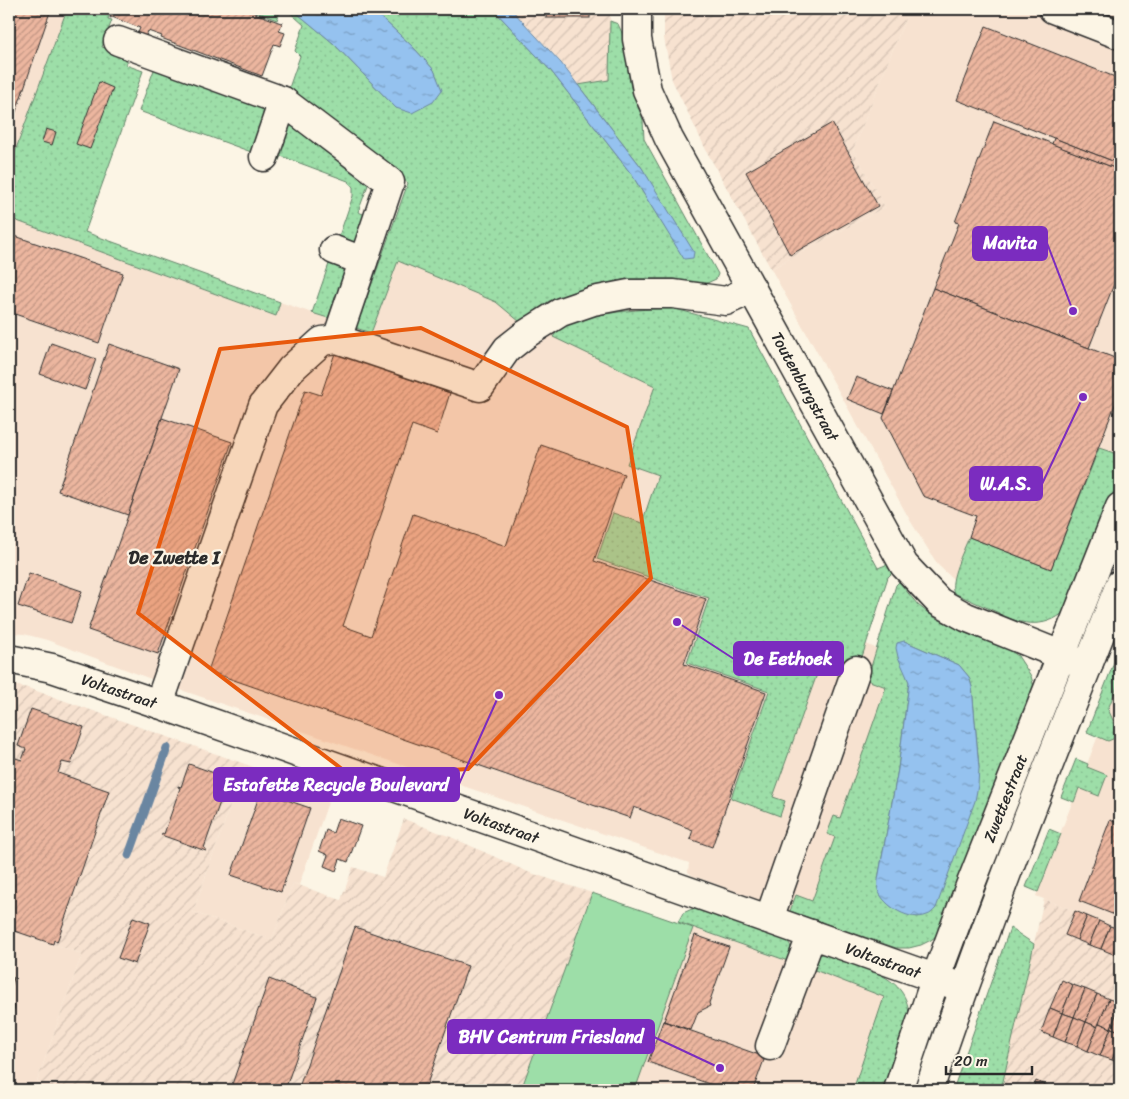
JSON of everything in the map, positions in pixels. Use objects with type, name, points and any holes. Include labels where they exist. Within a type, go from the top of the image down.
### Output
[{"type":"street","name":"Toutenburgstraat","points":[[637,9],[636,39],[646,90],[669,139],[904,565],[939,602],[966,617],[1088,666]]},
{"type":"street","points":[[1053,9],[1120,35]]},
{"type":"street","points":[[118,41],[283,101],[390,182],[337,338]]},
{"type":"street","points":[[264,157],[283,101]]},
{"type":"street","points":[[334,250],[364,261]]},
{"type":"street","points":[[159,704],[263,405],[291,370],[322,341],[337,338],[480,387],[507,349],[526,334],[561,312],[593,301],[629,294],[673,294],[726,301],[752,289]]},
{"type":"street","name":"Zwettestraat","points":[[898,1090],[936,978],[1006,793],[1120,507]]},
{"type":"street","name":"Zwettestraat","points":[[928,1090],[963,988],[1120,584]]},
{"type":"street","name":"Voltastraat","points":[[9,659],[52,668],[159,704],[963,988]]},
{"type":"street","points":[[769,919],[856,670]]},
{"type":"street","points":[[770,1046],[812,934]]},
{"type":"highlighted area","points":[[421,328],[627,427],[651,578],[468,769],[351,776],[138,613],[220,349]]},
{"type":"shaded area","points":[[9,9],[67,9],[9,168]]},
{"type":"shaded area","points":[[511,9],[610,9],[610,125],[561,62]]},
{"type":"shaded area","points":[[664,9],[909,9],[853,150],[885,207],[771,269],[707,152],[672,80],[664,38]]},
{"type":"shaded area","points":[[909,9],[1120,9],[1120,452],[1064,600],[1030,609],[953,579],[938,565],[911,522],[771,269],[885,207],[853,150]]},
{"type":"shaded area","points":[[435,161],[638,236],[862,642],[951,683],[884,945],[693,876],[688,872],[689,863],[175,688],[47,640],[24,634],[9,633],[9,218],[276,316],[280,302],[371,333]]},
{"type":"shaded area","points":[[1120,679],[1120,929],[1036,896]]},
{"type":"shaded area","points":[[9,684],[28,688],[245,764],[193,912],[272,940],[293,883],[341,900],[353,867],[383,877],[404,819],[451,837],[528,872],[592,893],[521,1090],[34,1090],[82,954],[9,928]]},
{"type":"shaded area","points":[[245,764],[331,794],[299,885],[293,883],[272,940],[193,912]]},
{"type":"shaded area","points":[[592,893],[812,969],[885,997],[853,1090],[521,1090]]},
{"type":"shaded area","points":[[1044,899],[1120,929],[1120,1090],[1001,1090]]},
{"type":"shaded area","points":[[9,928],[82,954],[34,1090],[9,1090]]},
{"type":"green space","points":[[67,9],[112,9],[108,19],[112,20],[102,47],[129,56],[126,65],[143,71],[85,232],[280,302],[276,316],[9,218],[9,168]]},
{"type":"green space","points":[[248,9],[281,9],[277,20]]},
{"type":"green space","points":[[286,9],[292,9],[333,43],[396,108],[441,91],[434,70],[413,47],[372,9],[493,9],[551,71],[632,175],[684,258],[642,168],[578,85],[609,80],[610,21],[618,24],[622,33],[631,88],[643,120],[644,139],[718,274],[716,279],[707,283],[674,279],[627,279],[588,287],[549,301],[520,322],[496,302],[398,261],[371,333],[356,328],[408,183],[289,88],[300,56],[295,51],[304,25]]},
{"type":"green space","points":[[155,67],[269,108],[254,153],[139,111]]},
{"type":"green space","points":[[288,123],[368,185],[358,212],[366,215],[354,246],[338,239],[353,196],[353,187],[348,181],[281,156],[278,162],[275,161]]},
{"type":"green space","points":[[330,261],[346,267],[328,318],[312,313]]},
{"type":"green space","points":[[672,308],[749,329],[878,568],[888,564],[892,573],[888,577],[860,663],[847,659],[843,670],[821,663],[773,797],[785,801],[780,816],[731,798],[769,691],[687,663],[709,598],[597,559],[613,513],[642,523],[658,475],[627,464],[655,386],[553,337],[561,329],[573,322],[590,317],[644,309]]},
{"type":"green space","points":[[1099,448],[1120,455],[1120,485],[1075,601],[1066,610],[1058,617],[1049,621],[1040,623],[1020,622],[999,615],[999,613],[954,593],[953,581],[955,573],[969,537],[1051,569]]},
{"type":"green space","points":[[899,582],[918,605],[932,616],[963,632],[1008,649],[1018,656],[1031,676],[1034,687],[940,933],[921,945],[909,948],[896,948],[790,911],[796,895],[812,901],[835,837],[827,834],[834,816],[840,818],[886,687],[867,680],[896,585]],"holes":[[[904,641],[959,665],[969,677],[972,687],[979,768],[912,916],[890,906],[882,897],[879,883],[898,769],[909,682],[906,673]]]},
{"type":"green space","points":[[1120,647],[1120,679],[1108,709],[1120,736],[1108,741],[1087,732]]},
{"type":"green space","points":[[1076,759],[1088,764],[1087,767],[1107,775],[1099,796],[1079,788],[1074,802],[1061,797]]},
{"type":"green space","points":[[1049,829],[1061,834],[1038,892],[1026,887]]},
{"type":"green space","points":[[592,893],[693,928],[635,1090],[521,1090]]},
{"type":"green space","points":[[692,909],[787,941],[791,948],[788,961],[678,922],[683,913]]},
{"type":"green space","points":[[1010,928],[1034,944],[1001,1090],[953,1090]]},
{"type":"green space","points":[[821,954],[843,959],[865,968],[886,978],[900,990],[907,1004],[909,1019],[907,1035],[890,1090],[853,1090],[884,997],[812,969],[817,957]]},
{"type":"water","points":[[292,9],[372,9],[413,47],[434,70],[442,90],[433,102],[412,113],[396,108],[333,43]]},
{"type":"water","points":[[493,9],[511,9],[561,63],[642,168],[694,252],[693,258],[684,259],[632,175],[551,71]]},
{"type":"water","points":[[904,641],[959,665],[969,677],[972,687],[979,768],[975,801],[936,908],[930,914],[921,917],[899,912],[886,902],[878,890],[898,769],[909,682],[896,648],[897,643]]},
{"type":"building","points":[[9,9],[51,9],[9,132]]},
{"type":"building","points":[[113,9],[244,9],[281,23],[283,21],[279,31],[285,33],[280,46],[274,44],[262,76],[161,38],[162,36],[148,31],[146,36],[138,33],[140,28],[112,17],[110,18]]},
{"type":"building","points":[[546,9],[590,9],[590,18],[546,18]]},
{"type":"building","points":[[986,26],[1120,79],[1120,164],[957,100]]},
{"type":"building","points":[[99,82],[113,88],[90,149],[76,144]]},
{"type":"building","points":[[994,121],[1120,170],[1120,275],[1116,285],[1114,284],[1089,348],[933,288],[959,223],[955,222]]},
{"type":"building","points":[[832,123],[878,206],[790,255],[746,172]]},
{"type":"building","points":[[46,129],[56,132],[52,145],[42,142]]},
{"type":"building","points":[[1054,138],[1120,164],[1120,170],[1052,144]]},
{"type":"building","points":[[9,234],[123,273],[99,343],[9,312]]},
{"type":"building","points":[[933,288],[1120,360],[1120,392],[1051,569],[969,537],[976,516],[923,496],[883,418]]},
{"type":"building","points":[[51,343],[96,359],[85,390],[40,374]]},
{"type":"building","points":[[109,344],[179,369],[128,515],[58,491]]},
{"type":"building","points":[[335,353],[450,393],[437,434],[412,425],[343,626],[371,636],[413,514],[506,546],[541,445],[624,474],[594,561],[706,599],[684,664],[766,692],[712,847],[690,839],[693,830],[634,807],[630,818],[208,671],[305,390],[321,395]]},
{"type":"building","points":[[856,377],[893,391],[884,414],[847,399]]},
{"type":"building","points":[[162,418],[232,442],[158,654],[88,630]]},
{"type":"building","points":[[29,573],[82,591],[71,623],[18,606]]},
{"type":"building","points":[[31,709],[84,727],[71,764],[62,762],[58,773],[109,791],[57,942],[54,940],[53,944],[9,929],[9,756],[22,760],[26,749],[18,746]]},
{"type":"building","points":[[189,764],[228,778],[220,800],[222,803],[220,802],[204,848],[206,851],[161,835],[162,833],[164,834],[180,788],[178,786],[181,787]]},
{"type":"building","points":[[261,791],[310,808],[281,892],[231,875]]},
{"type":"building","points":[[338,818],[361,826],[348,862],[340,859],[336,871],[324,866],[328,855],[319,851],[326,830],[333,833]]},
{"type":"building","points":[[1110,820],[1120,824],[1120,917],[1079,901]]},
{"type":"building","points":[[1075,911],[1087,916],[1077,940],[1065,935]]},
{"type":"building","points":[[1087,916],[1099,921],[1089,945],[1077,940]]},
{"type":"building","points":[[133,917],[150,923],[135,964],[118,958]]},
{"type":"building","points":[[1099,921],[1110,926],[1101,949],[1089,945]]},
{"type":"building","points":[[1110,926],[1120,929],[1120,935],[1113,954],[1101,949]]},
{"type":"building","points":[[355,927],[468,966],[425,1090],[298,1090]]},
{"type":"building","points":[[695,935],[729,947],[709,1003],[710,1006],[698,1012],[691,1030],[664,1021]]},
{"type":"building","points":[[1120,935],[1120,957],[1113,954]]},
{"type":"building","points":[[9,976],[14,978],[9,994]]},
{"type":"building","points":[[269,979],[317,997],[285,1090],[230,1090]]},
{"type":"building","points":[[1062,980],[1073,985],[1062,1013],[1050,1008]]},
{"type":"building","points":[[1073,985],[1085,989],[1074,1017],[1062,1013]]},
{"type":"building","points":[[1085,989],[1097,994],[1086,1022],[1074,1017]]},
{"type":"building","points":[[1097,994],[1109,999],[1098,1027],[1086,1022]]},
{"type":"building","points":[[1109,999],[1120,1003],[1111,1028],[1099,1023]]},
{"type":"building","points":[[9,1004],[15,1006],[9,1024]]},
{"type":"building","points":[[1120,1005],[1120,1031],[1111,1028]]},
{"type":"building","points":[[1050,1008],[1062,1013],[1053,1037],[1041,1032]]},
{"type":"building","points":[[1062,1013],[1074,1017],[1065,1042],[1053,1037]]},
{"type":"building","points":[[1074,1017],[1086,1022],[1077,1046],[1065,1042]]},
{"type":"building","points":[[663,1021],[765,1057],[753,1090],[726,1090],[648,1062]]},
{"type":"building","points":[[1086,1022],[1098,1027],[1088,1051],[1077,1046]]},
{"type":"building","points":[[1099,1023],[1111,1028],[1100,1056],[1088,1051]]},
{"type":"building","points":[[1111,1028],[1120,1031],[1120,1040],[1112,1060],[1100,1056]]},
{"type":"building","points":[[1120,1040],[1120,1063],[1112,1060]]},
{"type":"building","points":[[1036,1081],[1048,1086],[1046,1090],[1032,1090]]},
{"type":"building","points":[[1048,1086],[1059,1090],[1046,1090]]},
{"type":"waterway","points":[[129,855],[167,748]]},
{"type":"place","name":"Mavita","points":[[1073,311]]},
{"type":"place","name":"W.A.S.","points":[[1083,397]]},
{"type":"place","name":"De Eethoek","points":[[677,622]]},
{"type":"place","name":"Estafette Recycle Boulevard","points":[[499,695]]},
{"type":"place","name":"BHV Centrum Friesland","points":[[720,1068]]},
{"type":"district","name":"De Zwette I","points":[[174,558]]}]
